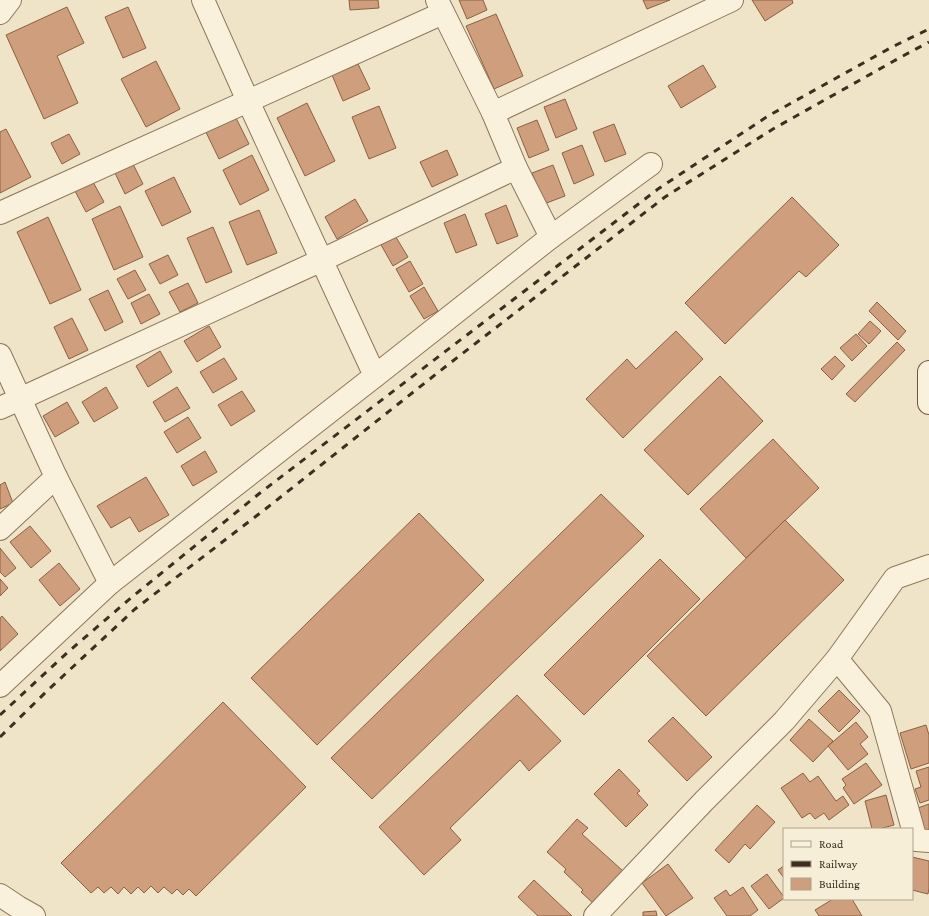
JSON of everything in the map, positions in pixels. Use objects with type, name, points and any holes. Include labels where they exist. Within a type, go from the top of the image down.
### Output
[{"type":"street","points":[[0,13],[10,0]]},
{"type":"street","points":[[203,0],[375,376]]},
{"type":"street","points":[[493,113],[732,0]]},
{"type":"street","points":[[0,213],[248,100],[440,6],[493,113],[516,168],[551,237]]},
{"type":"street","points":[[0,686],[110,584],[551,237],[651,164]]},
{"type":"street","points":[[0,408],[322,260],[516,168]]},
{"type":"street","points":[[0,355],[56,477],[110,584]]},
{"type":"street","points":[[929,372],[929,403]]},
{"type":"street","points":[[0,529],[56,477]]},
{"type":"street","points":[[595,916],[704,801],[784,721],[837,659],[895,578],[929,566]]},
{"type":"street","points":[[837,659],[880,711],[913,828]]},
{"type":"street","points":[[913,829],[916,840],[929,841]]},
{"type":"street","points":[[0,895],[34,916]]},
{"type":"building","points":[[349,0],[378,0],[379,8],[350,10]]},
{"type":"building","points":[[459,0],[483,0],[487,10],[467,19]]},
{"type":"building","points":[[643,0],[670,0],[647,9]]},
{"type":"building","points":[[752,0],[792,0],[793,3],[765,21]]},
{"type":"building","points":[[67,7],[84,43],[57,56],[78,103],[44,119],[6,35]]},
{"type":"building","points":[[128,7],[146,48],[123,58],[105,17]]},
{"type":"building","points":[[496,14],[523,76],[494,89],[466,26]]},
{"type":"building","points":[[156,61],[180,109],[146,127],[121,79]]},
{"type":"building","points":[[358,64],[370,89],[343,101],[332,75]]},
{"type":"building","points":[[703,65],[716,87],[681,108],[668,86]]},
{"type":"building","points":[[565,99],[577,129],[556,138],[544,107]]},
{"type":"building","points":[[307,103],[335,161],[305,176],[277,118]]},
{"type":"building","points":[[379,106],[396,148],[369,159],[352,117]]},
{"type":"building","points":[[232,110],[249,144],[219,159],[202,124]]},
{"type":"building","points":[[537,120],[549,150],[529,158],[517,128]]},
{"type":"building","points":[[614,124],[626,154],[605,162],[593,132]]},
{"type":"building","points":[[6,129],[31,177],[0,193],[0,132]]},
{"type":"building","points":[[69,134],[80,154],[62,164],[51,143]]},
{"type":"building","points":[[582,145],[594,175],[574,184],[562,153]]},
{"type":"building","points":[[447,150],[458,175],[432,187],[420,162]]},
{"type":"building","points":[[252,155],[269,190],[240,205],[223,170]]},
{"type":"building","points":[[133,164],[143,184],[125,194],[115,173]]},
{"type":"building","points":[[553,165],[565,196],[544,204],[532,173]]},
{"type":"building","points":[[174,177],[191,212],[162,226],[145,191]]},
{"type":"building","points":[[93,182],[104,202],[86,212],[75,191]]},
{"type":"building","points":[[792,197],[839,245],[806,277],[799,271],[725,344],[685,303]]},
{"type":"building","points":[[355,199],[368,221],[337,239],[325,217]]},
{"type":"building","points":[[506,205],[518,236],[497,244],[485,214]]},
{"type":"building","points":[[120,206],[143,257],[114,270],[92,219]]},
{"type":"building","points":[[259,210],[277,253],[247,265],[229,222]]},
{"type":"building","points":[[465,214],[477,245],[456,253],[444,223]]},
{"type":"building","points":[[48,217],[81,290],[50,304],[17,232]]},
{"type":"building","points":[[213,227],[232,272],[206,283],[187,238]]},
{"type":"building","points":[[394,234],[408,257],[393,266],[380,243]]},
{"type":"building","points":[[168,255],[178,275],[160,284],[149,264]]},
{"type":"building","points":[[410,261],[423,284],[409,292],[396,269]]},
{"type":"building","points":[[135,270],[146,290],[128,299],[117,279]]},
{"type":"building","points":[[188,283],[198,303],[180,312],[169,292]]},
{"type":"building","points":[[424,287],[438,311],[424,319],[410,296]]},
{"type":"building","points":[[108,290],[123,322],[105,331],[89,299]]},
{"type":"building","points":[[149,294],[160,314],[141,324],[131,303]]},
{"type":"building","points":[[877,302],[906,331],[898,340],[869,311]]},
{"type":"building","points":[[72,318],[88,350],[69,359],[54,327]]},
{"type":"building","points":[[870,321],[881,331],[869,344],[858,334]]},
{"type":"building","points":[[209,326],[221,347],[197,362],[184,341]]},
{"type":"building","points":[[676,331],[703,359],[623,438],[586,399],[627,359],[636,369]]},
{"type":"building","points":[[856,334],[867,346],[852,361],[840,348]]},
{"type":"building","points":[[897,342],[905,350],[855,402],[846,394]]},
{"type":"building","points":[[160,351],[172,372],[148,387],[136,366]]},
{"type":"building","points":[[835,356],[845,366],[832,380],[821,369]]},
{"type":"building","points":[[224,358],[237,379],[213,393],[200,372]]},
{"type":"building","points":[[720,376],[763,421],[688,495],[644,450]]},
{"type":"building","points":[[106,387],[118,408],[94,422],[82,402]]},
{"type":"building","points":[[177,387],[190,408],[165,422],[153,402]]},
{"type":"building","points":[[242,391],[255,411],[231,426],[218,405]]},
{"type":"building","points":[[67,402],[79,423],[55,437],[43,416]]},
{"type":"building","points":[[188,417],[201,438],[177,453],[164,432]]},
{"type":"building","points":[[773,439],[819,488],[746,558],[700,509]]},
{"type":"building","points":[[205,451],[217,472],[193,486],[181,466]]},
{"type":"building","points":[[146,477],[169,515],[139,532],[130,517],[111,528],[97,506]]},
{"type":"building","points":[[5,482],[13,503],[0,509],[0,485]]},
{"type":"building","points":[[601,494],[644,536],[372,799],[331,758]]},
{"type":"building","points":[[419,513],[484,580],[317,745],[251,678]]},
{"type":"building","points":[[785,520],[844,580],[706,716],[647,656]]},
{"type":"building","points":[[30,526],[51,551],[31,568],[10,542]]},
{"type":"building","points":[[0,548],[16,568],[5,577],[0,572]]},
{"type":"building","points":[[660,559],[700,599],[584,715],[544,675]]},
{"type":"building","points":[[59,563],[80,589],[60,606],[39,580]]},
{"type":"building","points":[[0,579],[8,588],[0,596]]},
{"type":"building","points":[[2,616],[18,634],[0,651],[0,618]]},
{"type":"building","points":[[839,690],[860,711],[839,732],[818,711]]},
{"type":"building","points":[[517,695],[561,741],[529,771],[520,760],[450,828],[461,840],[424,875],[379,827]]},
{"type":"building","points":[[223,702],[306,787],[196,896],[189,889],[183,895],[177,889],[172,894],[164,887],[158,893],[151,886],[144,893],[138,887],[131,894],[124,887],[118,894],[111,887],[104,893],[98,887],[91,893],[61,863]]},
{"type":"building","points":[[673,717],[712,757],[687,781],[648,741]]},
{"type":"building","points":[[809,719],[833,741],[813,762],[790,740]]},
{"type":"building","points":[[856,722],[868,737],[860,744],[868,754],[848,770],[828,746]]},
{"type":"building","points":[[926,725],[929,735],[929,763],[911,769],[900,733]]},
{"type":"building","points":[[866,763],[882,785],[854,804],[843,788],[846,785],[842,779]]},
{"type":"building","points":[[929,767],[929,800],[920,803],[915,789],[921,787],[916,771]]},
{"type":"building","points":[[619,769],[640,791],[637,793],[648,805],[626,827],[594,794]]},
{"type":"building","points":[[803,773],[810,782],[818,776],[836,801],[843,796],[849,805],[829,820],[824,813],[815,819],[810,813],[802,818],[781,788]]},
{"type":"building","points":[[886,795],[894,825],[883,828],[872,828],[865,801]]},
{"type":"building","points":[[929,804],[929,834],[924,835],[912,810]]},
{"type":"building","points":[[757,805],[775,822],[750,849],[745,844],[729,863],[715,850]]},
{"type":"building","points":[[577,819],[588,828],[582,834],[623,871],[594,904],[581,892],[583,890],[564,872],[566,869],[547,852]]},
{"type":"building","points":[[913,857],[929,861],[928,894],[913,890]]},
{"type":"building","points":[[668,864],[693,898],[666,916],[642,883]]},
{"type":"building","points":[[783,867],[783,877],[778,870]]},
{"type":"building","points":[[767,874],[783,896],[783,899],[769,909],[751,886]]},
{"type":"building","points":[[534,880],[572,916],[538,916],[518,897]]},
{"type":"building","points":[[743,887],[758,910],[750,916],[727,916],[714,898],[726,890],[730,896]]},
{"type":"building","points":[[831,900],[853,900],[862,916],[819,916],[815,910]]},
{"type":"building","points":[[656,911],[657,916],[643,916],[643,912]]},
{"type":"railway","points":[[0,715],[68,652],[132,597],[260,493],[658,189],[768,116],[892,47],[929,29]]},
{"type":"railway","points":[[0,737],[135,609],[665,197],[773,129],[929,42]]}]
